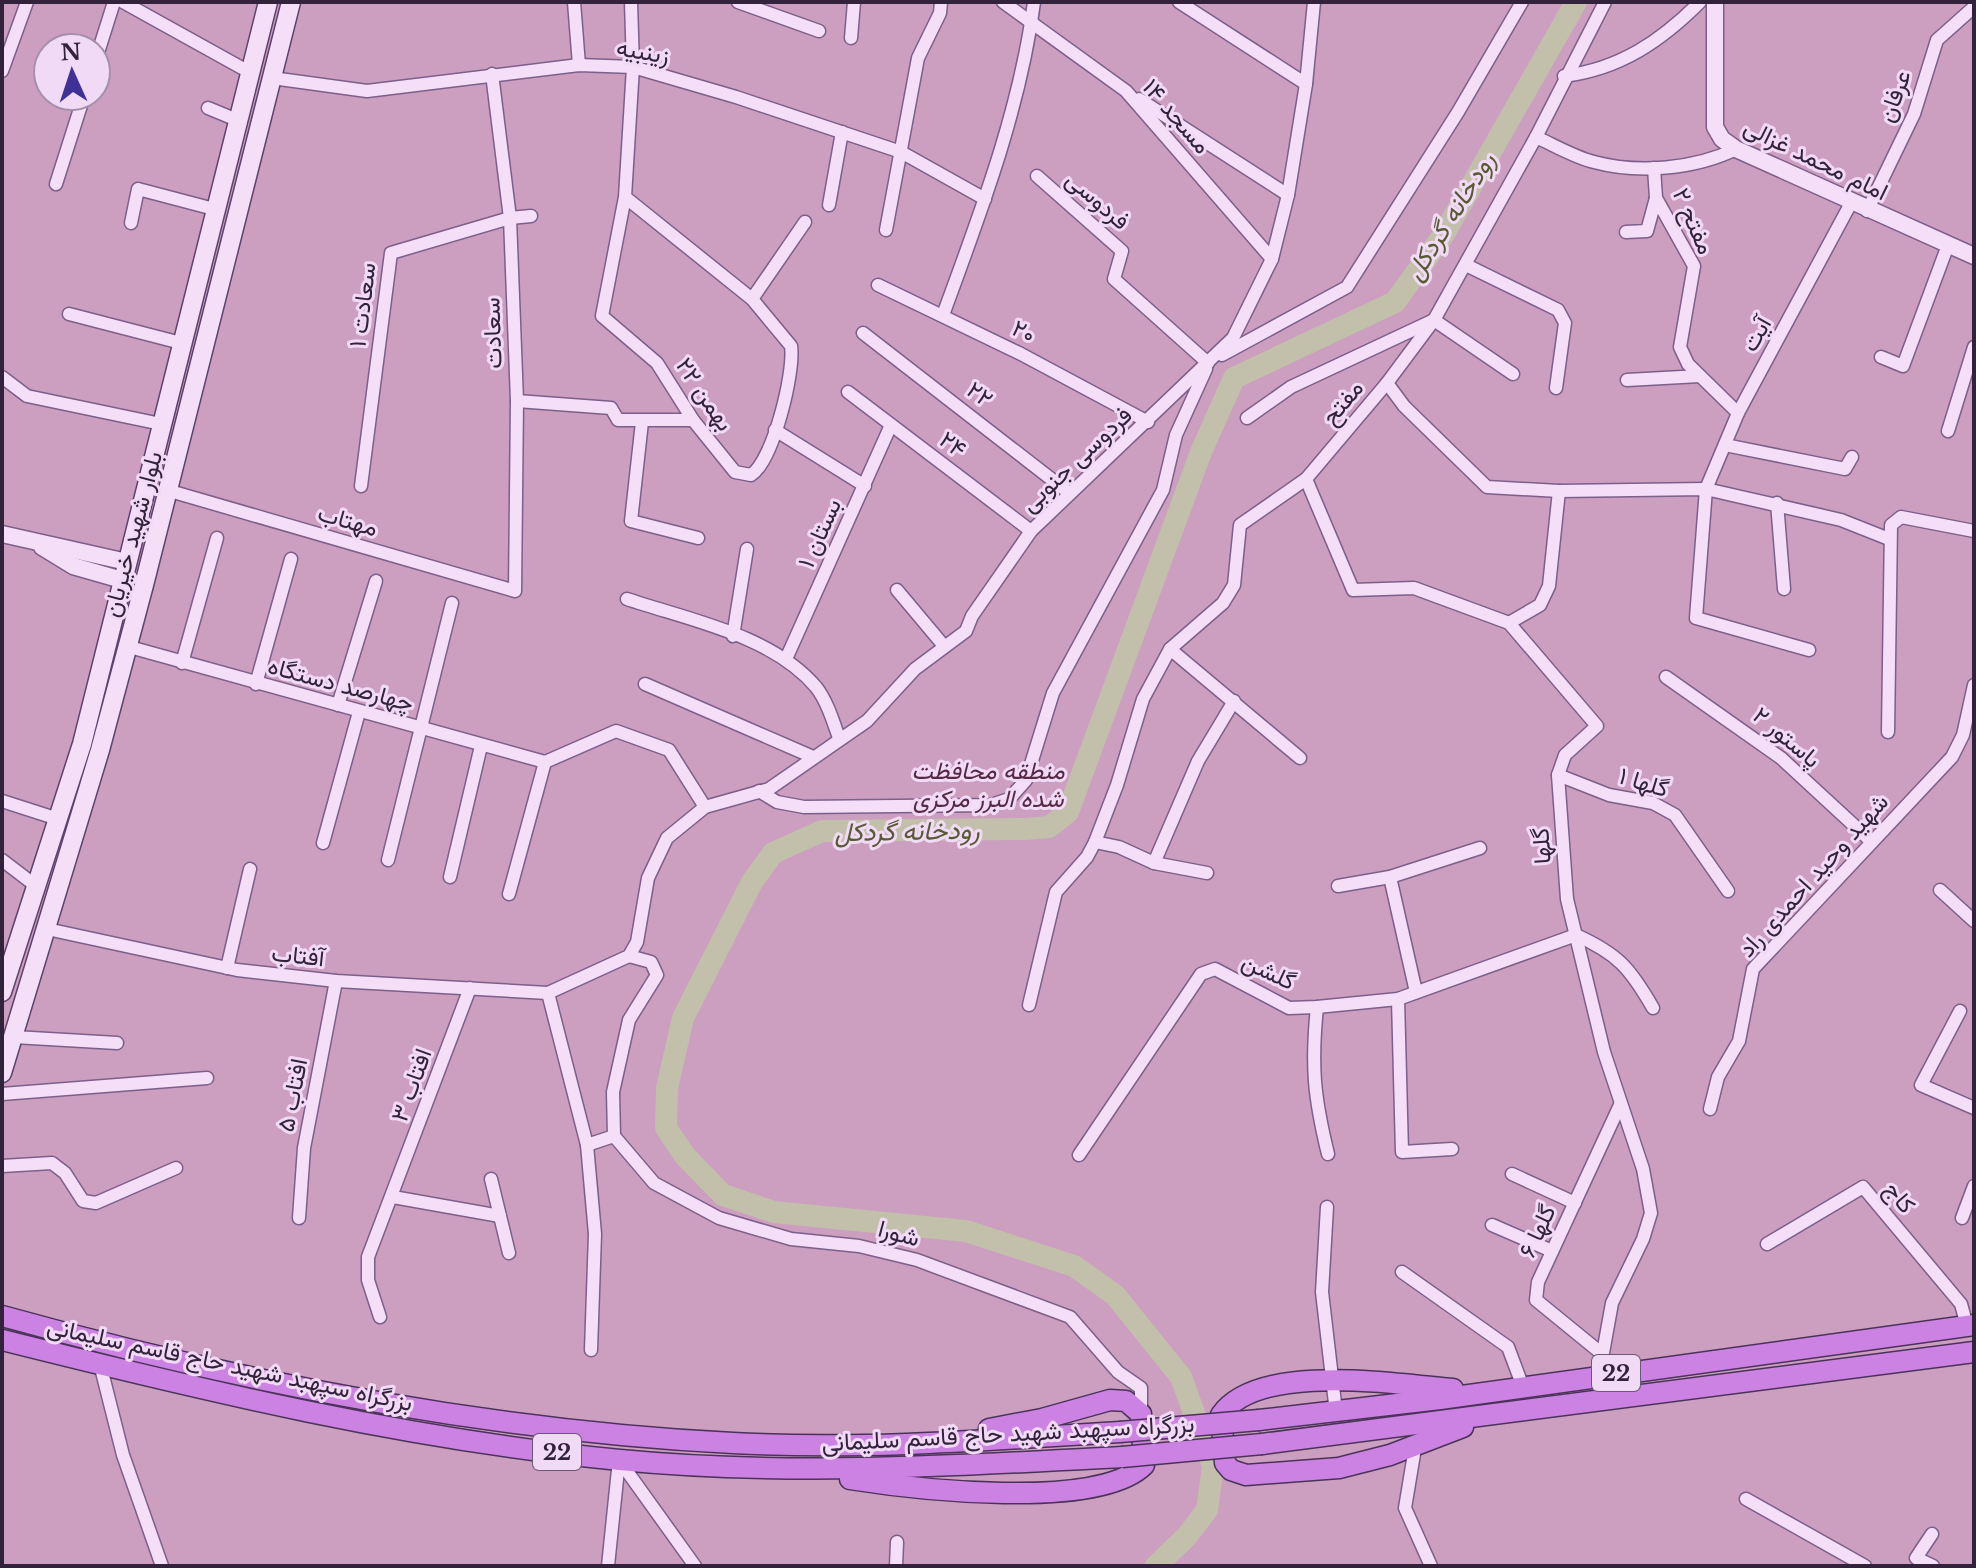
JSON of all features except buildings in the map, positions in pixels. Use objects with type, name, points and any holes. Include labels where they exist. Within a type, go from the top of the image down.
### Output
[{"type":"highway","name":"بزرگراه سپهبد شهید حاج قاسم سلیمانی","points":[[7,1316],[341,1395],[533,1424],[620,1435],[735,1443],[908,1445],[1120,1432],[1336,1412],[1970,1325]]},
{"type":"highway","name":"بزرگراه سپهبد شهید حاج قاسم سلیمانی","points":[[2,1340],[336,1419],[619,1460],[787,1469],[908,1469],[1122,1457],[1262,1444],[1974,1352]]},
{"type":"highway","points":[[1488,1392],[1333,1381],[1268,1387],[1242,1396],[1228,1405],[1221,1415],[1225,1463],[1231,1470],[1246,1475],[1339,1468],[1495,1415]]},
{"type":"highway","points":[[787,1469],[897,1486],[966,1491],[1062,1491],[1105,1485],[1133,1475],[1144,1465],[1141,1414],[1126,1401],[1110,1400],[1042,1419],[908,1445]]},
{"type":"main road","name":"بلوار شهید خیریان","points":[[2,992],[82,744],[268,2]]},
{"type":"main road","name":"بلوار شهید خیریان","points":[[2,1073],[47,929],[170,491],[291,2]]},
{"type":"main road","points":[[251,73],[272,78]]},
{"type":"main road","points":[[125,571],[149,566]]},
{"type":"main road","points":[[125,571],[144,585]]},
{"type":"street","points":[[2,71],[27,2]]},
{"type":"street","points":[[105,32],[114,2]]},
{"type":"street","points":[[123,2],[251,73]]},
{"type":"street","points":[[574,2],[579,65]]},
{"type":"street","name":"۲۲ بهمن","points":[[625,197],[752,299],[791,346],[791,368],[775,430],[757,471],[742,475],[735,472],[693,420],[657,363],[602,316],[625,197],[633,67],[631,2]]},
{"type":"street","points":[[738,2],[819,31]]},
{"type":"street","points":[[851,38],[854,2]]},
{"type":"street","points":[[886,230],[918,58],[940,13],[941,2]]},
{"type":"street","name":"مسجد ۱۴","points":[[1003,2],[1126,91],[1272,259]]},
{"type":"street","points":[[943,315],[985,199],[1034,2]]},
{"type":"street","points":[[1179,2],[1306,84]]},
{"type":"street","name":"فردوسی جنوبی","points":[[629,956],[637,942],[648,878],[667,838],[705,807],[769,789],[867,721],[915,669],[966,631],[972,616],[1031,531],[1068,492],[1148,422],[1233,338],[1272,259],[1288,195],[1306,84],[1314,2]]},
{"type":"street","points":[[759,791],[777,802],[804,807],[991,805],[1017,792],[1026,780],[1053,693],[1163,490],[1176,435],[1208,363],[1347,287],[1458,112],[1522,2]]},
{"type":"street","name":"مفتح","points":[[1170,649],[1223,603],[1234,585],[1240,525],[1306,479],[1387,383],[1434,320],[1536,137],[1564,76],[1605,2]]},
{"type":"street","points":[[1564,76],[1593,73],[1649,47],[1700,2]]},
{"type":"street","name":"امام محمد غزالی","points":[[1715,2],[1715,127],[1722,139],[1736,149],[1867,211],[1974,256]]},
{"type":"street","name":"عرفان","points":[[1867,211],[1914,114],[1937,40],[1974,7]]},
{"type":"street","name":"زینبیه","points":[[272,78],[367,91],[579,65],[633,67],[901,152],[985,199]]},
{"type":"street","name":"سعادت","points":[[492,74],[510,218],[517,401],[515,591]]},
{"type":"street","points":[[1126,91],[1288,195]]},
{"type":"street","points":[[208,108],[237,120]]},
{"type":"street","points":[[56,184],[79,112]]},
{"type":"street","points":[[829,205],[842,132]]},
{"type":"street","points":[[1536,137],[1594,162],[1654,168],[1713,160],[1736,149]]},
{"type":"street","name":"مفتح ۲","points":[[1654,168],[1656,198],[1694,266],[1680,347],[1688,364],[1738,413]]},
{"type":"street","name":"فردوسی","points":[[1037,176],[1122,251],[1114,279],[1208,363]]},
{"type":"street","points":[[131,223],[138,189],[214,209]]},
{"type":"street","points":[[1626,232],[1647,231],[1656,198]]},
{"type":"street","name":"آیت","points":[[1809,650],[1696,618],[1706,489],[1738,413],[1851,203]]},
{"type":"street","points":[[510,218],[531,216]]},
{"type":"street","name":"سعادت ۱","points":[[361,486],[391,253],[510,218]]},
{"type":"street","points":[[752,299],[805,222]]},
{"type":"street","points":[[1881,357],[1903,366],[1948,245]]},
{"type":"street","points":[[1466,265],[1558,310],[1565,323],[1556,388]]},
{"type":"street","name":"۲۰","points":[[878,285],[943,315],[1148,422]]},
{"type":"street","points":[[69,314],[181,343]]},
{"type":"street","points":[[1247,418],[1303,381],[1434,320],[1513,374]]},
{"type":"street","name":"۲۲","points":[[863,333],[1068,492]]},
{"type":"street","points":[[1948,431],[1974,347]]},
{"type":"street","points":[[1627,380],[1700,376]]},
{"type":"street","points":[[2,377],[27,396],[161,424]]},
{"type":"street","points":[[1387,383],[1404,406],[1487,487],[1559,491],[1706,489],[1841,520],[1889,539]]},
{"type":"street","name":"۲۴","points":[[848,392],[1031,531]]},
{"type":"street","points":[[517,401],[611,408],[618,420],[693,420]]},
{"type":"street","points":[[642,422],[631,521],[698,538]]},
{"type":"street","name":"بستان ۱","points":[[786,659],[891,425]]},
{"type":"street","points":[[775,430],[865,486]]},
{"type":"street","points":[[1725,445],[1845,469],[1852,457]]},
{"type":"street","points":[[1306,479],[1353,590],[1414,588],[1509,623],[1597,726],[1565,755],[1558,775]]},
{"type":"street","name":"مهتاب","points":[[170,491],[515,591]]},
{"type":"street","points":[[1509,623],[1540,605],[1549,586],[1559,491]]},
{"type":"street","points":[[1777,503],[1784,589]]},
{"type":"street","points":[[1888,732],[1891,525],[1901,517],[1974,531]]},
{"type":"street","points":[[2,534],[38,544],[73,566],[125,571]]},
{"type":"street","points":[[182,663],[217,538]]},
{"type":"street","points":[[733,636],[747,549]]},
{"type":"street","points":[[256,684],[291,559]]},
{"type":"street","points":[[338,705],[376,581]]},
{"type":"street","points":[[897,590],[944,646]]},
{"type":"street","points":[[627,599],[733,636],[786,659],[817,689],[839,738]]},
{"type":"street","points":[[388,860],[452,603]]},
{"type":"street","name":"چهارصد دستگاه","points":[[126,646],[545,762]]},
{"type":"street","points":[[1029,1005],[1056,892],[1087,857],[1095,842],[1117,785],[1143,699],[1170,649],[1300,758]]},
{"type":"street","name":"پاستور ۲","points":[[1666,677],[1781,758],[1872,842]]},
{"type":"street","points":[[645,684],[813,757]]},
{"type":"street","name":"شهید وحید احمدی راد","points":[[1710,1109],[1718,1077],[1739,1041],[1753,969],[1952,757],[1963,735],[1974,685]]},
{"type":"street","points":[[1154,863],[1198,761],[1234,701]]},
{"type":"street","points":[[323,843],[359,712]]},
{"type":"street","points":[[509,894],[545,762],[616,731],[669,750],[705,807]]},
{"type":"street","points":[[1963,735],[1974,745]]},
{"type":"street","points":[[450,877],[481,746]]},
{"type":"street","name":"گلها ۱","points":[[1558,775],[1609,795],[1653,803],[1675,815],[1728,891]]},
{"type":"street","name":"گلها","points":[[1558,775],[1567,899],[1620,1105],[1643,1169],[1651,1213],[1643,1239],[1626,1268],[1612,1303],[1599,1375]]},
{"type":"street","points":[[2,801],[58,819]]},
{"type":"street","points":[[1095,842],[1119,847],[1154,863],[1207,873]]},
{"type":"street","points":[[1338,886],[1390,877],[1480,848]]},
{"type":"street","points":[[2,860],[36,886]]},
{"type":"street","points":[[227,968],[250,869]]},
{"type":"street","points":[[1390,877],[1416,992]]},
{"type":"street","points":[[1940,890],[1974,921]]},
{"type":"street","name":"آفتاب","points":[[47,929],[227,968],[336,981],[548,993]]},
{"type":"street","points":[[1576,935],[1608,950],[1631,969],[1653,1008]]},
{"type":"street","name":"گلشن","points":[[1079,1155],[1201,974],[1215,969],[1289,1008],[1398,999],[1576,935]]},
{"type":"street","points":[[587,1145],[614,1136],[613,1092],[629,1020],[657,975],[651,962],[629,956],[548,993],[587,1145],[595,1234],[591,1350]]},
{"type":"street","name":"افتاب ۵","points":[[299,1218],[304,1148],[336,981]]},
{"type":"street","name":"افتاب ۳","points":[[380,1317],[368,1280],[368,1257],[470,988]]},
{"type":"street","points":[[1398,999],[1402,1152],[1452,1149]]},
{"type":"street","points":[[1317,1007],[1312,1058],[1314,1097],[1328,1154]]},
{"type":"street","points":[[1960,1011],[1921,1085],[1974,1108]]},
{"type":"street","points":[[14,1037],[117,1043]]},
{"type":"street","points":[[2,1094],[207,1078]]},
{"type":"street","name":"گلها ۶","points":[[1601,1353],[1536,1300],[1538,1282],[1620,1105]]},
{"type":"street","name":"شورا","points":[[614,1136],[654,1183],[719,1218],[791,1239],[859,1246],[980,1281],[1070,1317],[1118,1372],[1141,1388],[1141,1414]]},
{"type":"street","points":[[2,1166],[52,1163],[65,1173],[83,1201],[96,1203],[176,1168]]},
{"type":"street","points":[[1512,1174],[1575,1203]]},
{"type":"street","points":[[491,1179],[509,1253]]},
{"type":"street","points":[[1962,1218],[1974,1186]]},
{"type":"street","name":"کاج","points":[[1767,1244],[1863,1187],[1961,1304],[1970,1325]]},
{"type":"street","points":[[393,1197],[500,1216]]},
{"type":"street","points":[[1327,1207],[1322,1292],[1336,1412]]},
{"type":"street","points":[[1492,1225],[1552,1251]]},
{"type":"street","points":[[1402,1272],[1508,1347],[1523,1387]]},
{"type":"street","points":[[100,1364],[123,1455],[162,1566]]},
{"type":"street","points":[[1110,1400],[1120,1386],[1118,1372]]},
{"type":"street","points":[[1421,1424],[1405,1508],[1431,1566]]},
{"type":"street","points":[[608,1566],[619,1460]]},
{"type":"street","points":[[619,1460],[695,1566]]},
{"type":"street","points":[[1746,1499],[1865,1566]]},
{"type":"street","points":[[1932,1534],[1916,1558],[1933,1566]]},
{"type":"street","points":[[896,1566],[897,1542]]},
{"type":"green space","name":"منطقه محافظت شده البرز مرکزی","points":[[2,2],[1974,2],[1974,1566],[2,1566]]},
{"type":"waterway","name":"رودخانه گردکل","points":[[1156,1566],[1187,1536],[1207,1510],[1213,1466],[1181,1377],[1115,1295],[1074,1266],[966,1231],[774,1212],[723,1195],[685,1156],[666,1128],[667,1088],[683,1018],[752,882],[773,853],[822,831],[1026,829],[1049,827],[1068,812],[1201,452],[1234,378],[1395,302],[1444,234],[1576,2]]}]
